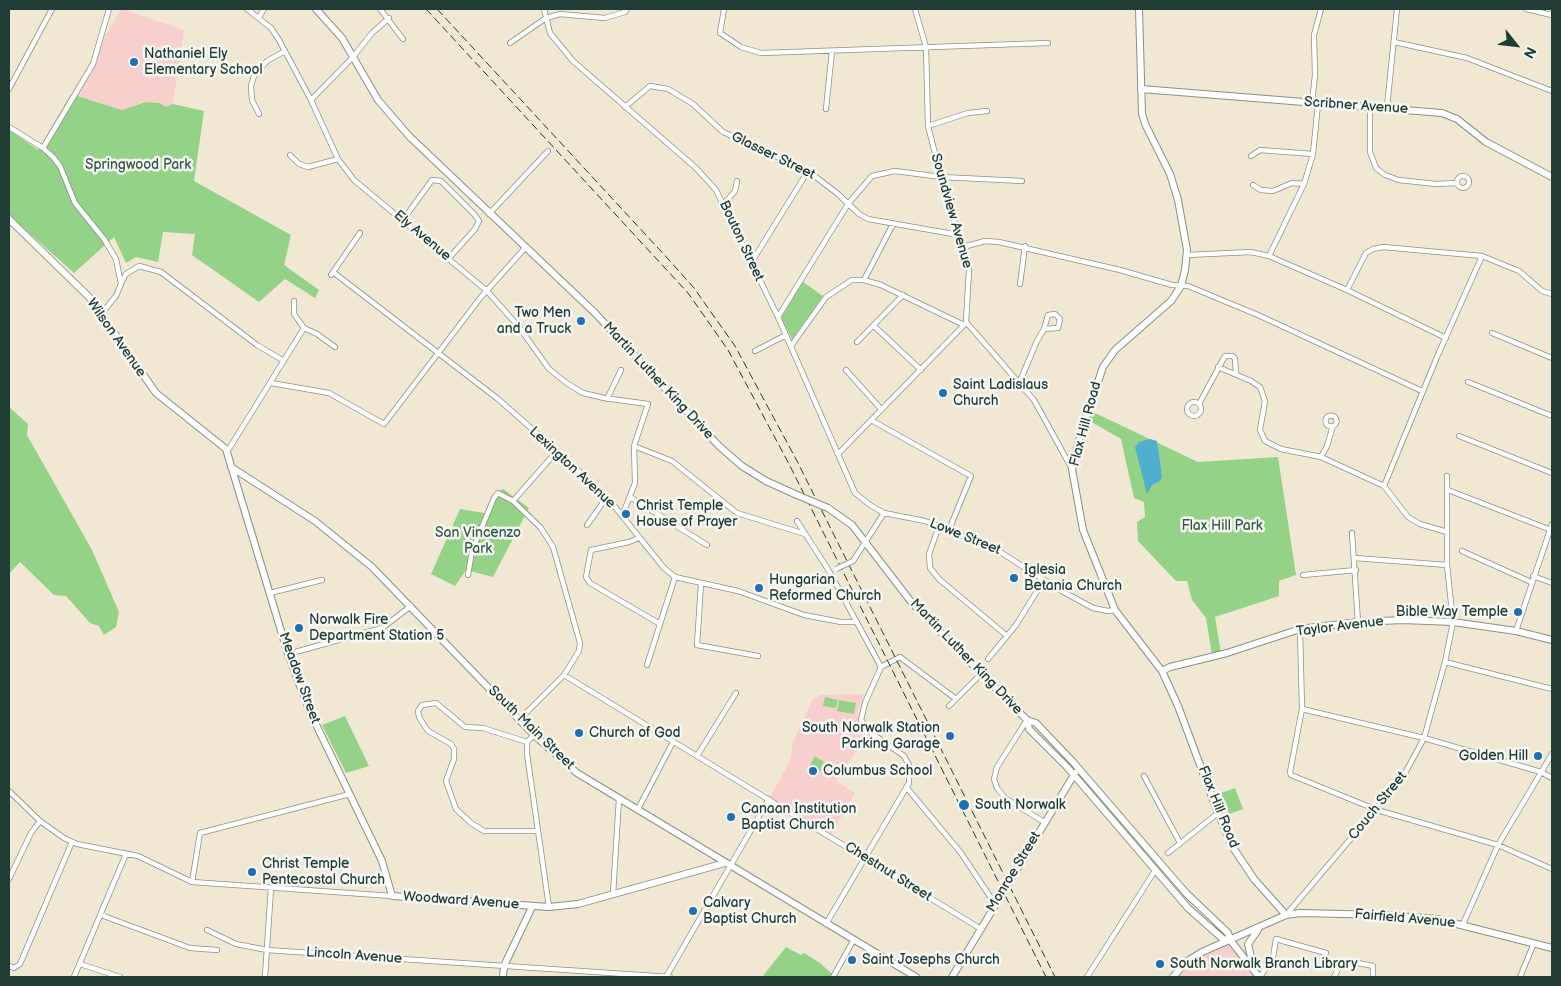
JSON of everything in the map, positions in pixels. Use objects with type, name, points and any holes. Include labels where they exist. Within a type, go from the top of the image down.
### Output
[{"type":"main road","name":"Martin Luther King Drive","points":[[316,9],[334,28],[390,117],[489,214],[595,313],[719,446],[742,466],[766,481],[828,508],[852,525],[867,541],[912,603],[1027,720],[1036,723],[1078,768],[1186,893],[1228,933],[1231,941],[1260,977]]},
{"type":"main road","name":"Flax Hill Road","points":[[1139,9],[1141,90],[1144,120],[1174,186],[1187,255],[1181,286],[1171,301],[1115,350],[1106,362],[1088,411],[1072,469],[1083,530],[1115,610],[1162,672],[1178,706],[1218,813],[1245,866],[1286,915]]},
{"type":"main road","name":"Scribner Avenue","points":[[1141,90],[1435,112],[1452,116],[1486,142],[1552,177]]},
{"type":"main road","name":"Wilson Avenue","points":[[9,219],[74,281],[101,314],[156,394],[218,441],[228,452]]},
{"type":"main road","name":"Meadow Street","points":[[228,452],[288,654],[309,710],[382,860],[392,896]]},
{"type":"main road","name":"South Main Street","points":[[231,467],[315,521],[372,568],[411,606],[519,720],[571,768],[853,941],[916,977]]},
{"type":"main road","name":"Taylor Avenue","points":[[1162,672],[1170,667],[1227,652],[1300,629],[1358,622],[1404,620],[1453,622],[1516,631],[1552,640]]},
{"type":"main road","name":"Martin Luther King Drive","points":[[1027,720],[1030,729],[1074,775],[1188,908],[1223,938],[1231,941]]},
{"type":"main road","name":"Monroe Street","points":[[952,977],[1078,768]]},
{"type":"main road","name":"Woodward Avenue","points":[[392,896],[549,907],[578,904],[728,864]]},
{"type":"main road","points":[[503,977],[504,966],[532,907]]},
{"type":"main road","name":"Fairfield Avenue","points":[[1286,915],[1329,913],[1437,919],[1463,924],[1552,948]]},
{"type":"main road","points":[[1173,977],[1186,962],[1286,915]]},
{"type":"main road","points":[[1254,970],[1248,944],[1260,927]]},
{"type":"street","points":[[9,89],[52,9]]},
{"type":"street","points":[[43,148],[93,64],[109,9]]},
{"type":"street","name":"Ely Avenue","points":[[246,9],[271,28],[311,100],[338,158],[354,180],[487,291],[519,328],[549,369],[583,393],[607,399],[648,404],[634,446]]},
{"type":"street","points":[[258,17],[264,9]]},
{"type":"street","points":[[380,9],[389,18],[403,39]]},
{"type":"street","name":"Bouton Street","points":[[544,9],[550,32],[573,61],[709,180],[724,204],[786,334],[855,493],[884,513]]},
{"type":"street","points":[[560,14],[564,9]]},
{"type":"street","points":[[510,43],[546,18],[560,14],[605,18],[625,12],[627,9]]},
{"type":"street","points":[[724,9],[720,33],[741,47],[754,52],[1048,43]]},
{"type":"street","name":"Soundview Avenue","points":[[915,9],[926,47],[928,126],[940,177],[959,235],[970,280],[965,324]]},
{"type":"street","points":[[1268,256],[1304,184],[1313,154],[1315,103],[1314,35],[1321,9]]},
{"type":"street","points":[[1387,108],[1397,9]]},
{"type":"street","points":[[1526,9],[1552,15]]},
{"type":"street","points":[[311,100],[353,57],[372,33],[389,18]]},
{"type":"street","points":[[1394,42],[1467,58],[1552,91]]},
{"type":"street","points":[[259,114],[254,106],[251,86],[254,76],[268,61],[285,51]]},
{"type":"street","points":[[826,109],[832,51]]},
{"type":"street","name":"Glasser Street","points":[[625,107],[650,86],[668,89],[693,104],[723,132],[808,171],[868,219],[959,235]]},
{"type":"street","points":[[1370,107],[1370,152],[1376,168],[1385,175],[1399,180],[1436,184],[1457,183]]},
{"type":"street","points":[[928,126],[968,113],[987,111]]},
{"type":"street","points":[[9,127],[43,148],[60,166],[75,203],[112,252],[120,273],[121,284]]},
{"type":"street","points":[[1251,156],[1260,150],[1313,154]]},
{"type":"street","points":[[489,214],[548,151]]},
{"type":"street","points":[[290,155],[299,164],[308,167],[338,158]]},
{"type":"street","points":[[751,263],[808,171]]},
{"type":"street","points":[[778,318],[848,204],[863,184],[881,172],[894,171],[940,177],[1022,180]]},
{"type":"street","points":[[403,220],[427,185],[435,179],[441,181],[477,216],[479,221],[475,229],[449,258]]},
{"type":"street","points":[[724,204],[735,191],[737,181]]},
{"type":"street","points":[[1254,185],[1261,190],[1272,191],[1292,183],[1304,184]]},
{"type":"street","points":[[864,280],[893,224]]},
{"type":"street","name":"Lexington Avenue","points":[[360,233],[332,274],[498,400],[557,451],[607,497],[638,538],[664,568],[675,577],[738,591],[804,615],[840,622],[857,622]]},
{"type":"street","points":[[962,247],[985,241],[1025,246],[1181,286],[1188,286],[1258,315],[1422,392]]},
{"type":"street","points":[[1020,284],[1025,246]]},
{"type":"street","points":[[1347,290],[1363,257],[1373,249],[1384,247],[1482,256],[1519,271],[1542,291],[1552,294]]},
{"type":"street","points":[[271,383],[329,392],[384,424],[487,291],[525,248]]},
{"type":"street","points":[[1187,255],[1251,252],[1268,256],[1347,290],[1446,338]]},
{"type":"street","points":[[1384,486],[1422,392],[1482,256]]},
{"type":"street","points":[[101,314],[116,296],[126,274],[139,266],[161,272],[257,345],[284,361]]},
{"type":"street","points":[[791,346],[826,297],[852,280],[864,280],[903,295],[965,324],[972,331],[1020,381],[1039,408],[1072,469]]},
{"type":"street","points":[[857,342],[903,295]]},
{"type":"street","points":[[294,301],[294,314],[304,328],[335,347]]},
{"type":"street","points":[[839,454],[965,324]]},
{"type":"street","points":[[874,326],[921,370]]},
{"type":"street","points":[[228,452],[304,328]]},
{"type":"street","points":[[1020,381],[1044,329]]},
{"type":"street","points":[[1492,333],[1552,358]]},
{"type":"street","points":[[755,350],[786,334]]},
{"type":"street","points":[[1199,404],[1225,356],[1233,356],[1236,374]]},
{"type":"street","points":[[1218,367],[1251,380],[1263,393],[1265,400],[1260,430],[1265,441],[1281,449],[1321,457],[1384,486],[1408,517],[1420,524],[1447,532]]},
{"type":"street","points":[[607,399],[621,370]]},
{"type":"street","points":[[846,370],[881,409]]},
{"type":"street","points":[[1468,382],[1552,416]]},
{"type":"street","points":[[871,420],[971,476],[949,530]]},
{"type":"street","points":[[1321,457],[1327,446],[1333,426]]},
{"type":"street","points":[[1459,436],[1552,473]]},
{"type":"street","points":[[622,516],[630,497],[636,473],[633,454],[634,446],[672,461],[737,513],[805,534]]},
{"type":"street","points":[[513,500],[557,451]]},
{"type":"street","name":"Couch Street","points":[[1286,915],[1403,778],[1424,738],[1445,662],[1453,622],[1448,565],[1447,476]]},
{"type":"street","points":[[1448,490],[1551,530]]},
{"type":"street","points":[[468,575],[472,551],[495,495],[501,492],[513,500],[541,528],[553,547],[580,643],[578,655],[564,674],[519,720]]},
{"type":"street","points":[[587,526],[607,497]]},
{"type":"street","points":[[630,497],[707,544]]},
{"type":"street","points":[[829,571],[853,561],[884,513]]},
{"type":"street","name":"Lowe Street","points":[[884,513],[904,515],[940,526],[1004,553],[1044,580],[1093,608],[1108,611],[1115,610]]},
{"type":"street","points":[[797,522],[829,571],[881,667]]},
{"type":"street","points":[[1516,631],[1552,524]]},
{"type":"street","points":[[940,526],[929,554],[930,568],[940,580],[1007,636]]},
{"type":"street","points":[[1352,533],[1356,570],[1358,622]]},
{"type":"street","points":[[638,538],[629,542],[592,550],[586,577],[590,583],[660,624]]},
{"type":"street","points":[[1462,551],[1531,582]]},
{"type":"street","points":[[1355,558],[1448,565]]},
{"type":"street","points":[[1303,575],[1356,570]]},
{"type":"street","points":[[1533,576],[1552,583]]},
{"type":"street","points":[[647,665],[675,577]]},
{"type":"street","points":[[270,593],[322,580]]},
{"type":"street","points":[[988,659],[1007,636],[1044,580]]},
{"type":"street","points":[[701,584],[697,645],[758,656]]},
{"type":"street","points":[[288,654],[382,628],[411,606]]},
{"type":"street","points":[[1300,629],[1302,709],[1291,775],[1376,810],[1498,845],[1552,869]]},
{"type":"street","points":[[826,924],[907,788],[910,775],[909,765],[904,756],[870,732],[861,720],[865,703],[881,667],[900,657],[956,699]]},
{"type":"street","points":[[1445,662],[1552,689]]},
{"type":"street","name":"Chestnut Street","points":[[564,674],[981,929]]},
{"type":"street","points":[[949,706],[981,674]]},
{"type":"street","points":[[697,756],[736,692]]},
{"type":"street","points":[[527,742],[483,728],[464,727],[436,703],[422,705],[418,711],[419,717],[428,731],[451,744],[454,749],[454,759],[446,781],[456,809],[468,821],[484,831],[537,831]]},
{"type":"street","points":[[1302,709],[1424,738],[1541,772],[1552,778]]},
{"type":"street","points":[[1027,720],[997,767],[994,774],[995,784],[1005,798],[1044,822]]},
{"type":"street","points":[[534,735],[527,742],[526,754],[549,907]]},
{"type":"street","points":[[638,809],[673,742]]},
{"type":"street","points":[[1463,924],[1498,845],[1552,754]]},
{"type":"street","points":[[1144,776],[1180,843]]},
{"type":"street","points":[[907,788],[962,852],[996,904]]},
{"type":"street","name":"Woodward Avenue","points":[[9,791],[40,821],[72,842],[151,861],[192,882],[392,896]]},
{"type":"street","points":[[192,882],[200,833],[350,794]]},
{"type":"street","points":[[613,894],[619,799]]},
{"type":"street","points":[[668,977],[728,864],[769,799]]},
{"type":"street","points":[[1168,853],[1218,813]]},
{"type":"street","points":[[9,879],[31,833],[40,821]]},
{"type":"street","points":[[9,966],[14,968],[20,964],[72,842]]},
{"type":"street","points":[[74,977],[126,854]]},
{"type":"street","points":[[1087,977],[1155,870],[1161,864]]},
{"type":"street","points":[[265,977],[270,888]]},
{"type":"street","points":[[101,915],[190,948],[216,950]]},
{"type":"street","name":"Lincoln Avenue","points":[[207,930],[236,944],[267,950],[668,977]]},
{"type":"street","points":[[1260,977],[1273,957],[1276,939],[1326,953]]},
{"type":"street","points":[[833,977],[853,941]]},
{"type":"street","points":[[1520,977],[1534,943]]},
{"type":"street","points":[[1334,977],[1340,965],[1348,961],[1373,966],[1373,977]]},
{"type":"street","points":[[80,964],[120,977]]},
{"type":"shaded area","name":"Nathaniel Ely Elementary School","points":[[121,9],[184,30],[173,104],[166,107],[160,103],[145,102],[122,110],[71,94]]},
{"type":"shaded area","name":"Columbus School","points":[[864,694],[857,713],[861,729],[867,736],[836,781],[855,793],[831,835],[769,799],[790,761],[793,742],[813,699],[821,695]]},
{"type":"shaded area","points":[[1231,941],[1259,977],[1173,977],[1186,962]]},
{"type":"green space","name":"Springwood Park","points":[[71,94],[122,110],[146,102],[160,103],[166,107],[173,104],[204,111],[194,181],[291,235],[284,265],[319,290],[315,298],[285,279],[259,302],[192,255],[195,234],[163,232],[158,262],[136,257],[126,263],[114,237],[74,273],[9,215],[9,130],[38,150]]},
{"type":"green space","points":[[803,282],[823,296],[792,339],[781,318]]},
{"type":"green space","points":[[9,407],[28,424],[27,435],[92,550],[119,612],[116,627],[104,635],[99,626],[90,623],[66,596],[54,595],[20,562],[9,574]]},
{"type":"green space","name":"Flax Hill Park","points":[[1091,411],[1198,462],[1278,457],[1296,575],[1279,581],[1279,596],[1215,617],[1221,653],[1212,655],[1206,618],[1192,600],[1187,581],[1176,581],[1138,541],[1137,522],[1145,517],[1144,502],[1134,498],[1121,439],[1088,420]]},
{"type":"green space","name":"San Vincenzo Park","points":[[503,489],[529,508],[493,577],[466,570],[455,586],[431,574],[460,509],[485,513],[493,494]]},
{"type":"green space","points":[[825,697],[838,700],[836,708],[823,706]]},
{"type":"green space","points":[[839,700],[856,703],[854,714],[837,711]]},
{"type":"green space","points":[[345,716],[369,766],[346,773],[322,725]]},
{"type":"green space","points":[[815,756],[827,764],[822,772],[810,765]]},
{"type":"green space","points":[[1235,788],[1243,809],[1229,814],[1221,793]]},
{"type":"green space","points":[[786,947],[801,955],[804,953],[820,963],[832,974],[831,977],[762,977]]},
{"type":"water","points":[[1150,439],[1157,441],[1162,477],[1160,481],[1152,485],[1147,494],[1135,447],[1139,442]]},
{"type":"railway","points":[[426,9],[688,293],[728,350],[789,464],[1046,977]]},
{"type":"railway","points":[[437,9],[694,288],[735,346],[797,461],[1055,977]]},
{"type":"place","name":"Nathaniel Ely Elementary School","points":[[134,62]]},
{"type":"place","name":"Two Men and a Truck","points":[[581,321]]},
{"type":"place","name":"Saint Ladislaus Church","points":[[943,393]]},
{"type":"place","name":"Christ Temple House of Prayer","points":[[626,514]]},
{"type":"place","name":"Iglesia Betania Church","points":[[1014,578]]},
{"type":"place","name":"Hungarian Reformed Church","points":[[759,588]]},
{"type":"place","name":"Bible Way Temple","points":[[1518,612]]},
{"type":"place","name":"Norwalk Fire Department Station 5","points":[[299,628]]},
{"type":"place","name":"Church of God","points":[[579,733]]},
{"type":"place","name":"South Norwalk Station Parking Garage","points":[[950,736]]},
{"type":"place","name":"Golden Hill","points":[[1538,756]]},
{"type":"place","name":"Columbus School","points":[[813,771]]},
{"type":"place","name":"South Norwalk","points":[[964,805]]},
{"type":"place","name":"Canaan Institution Baptist Church","points":[[731,817]]},
{"type":"place","name":"Christ Temple Pentecostal Church","points":[[252,872]]},
{"type":"place","name":"Calvary Baptist Church","points":[[693,911]]},
{"type":"place","name":"Saint Josephs Church","points":[[852,960]]},
{"type":"place","name":"South Norwalk Branch Library","points":[[1160,964]]}]
